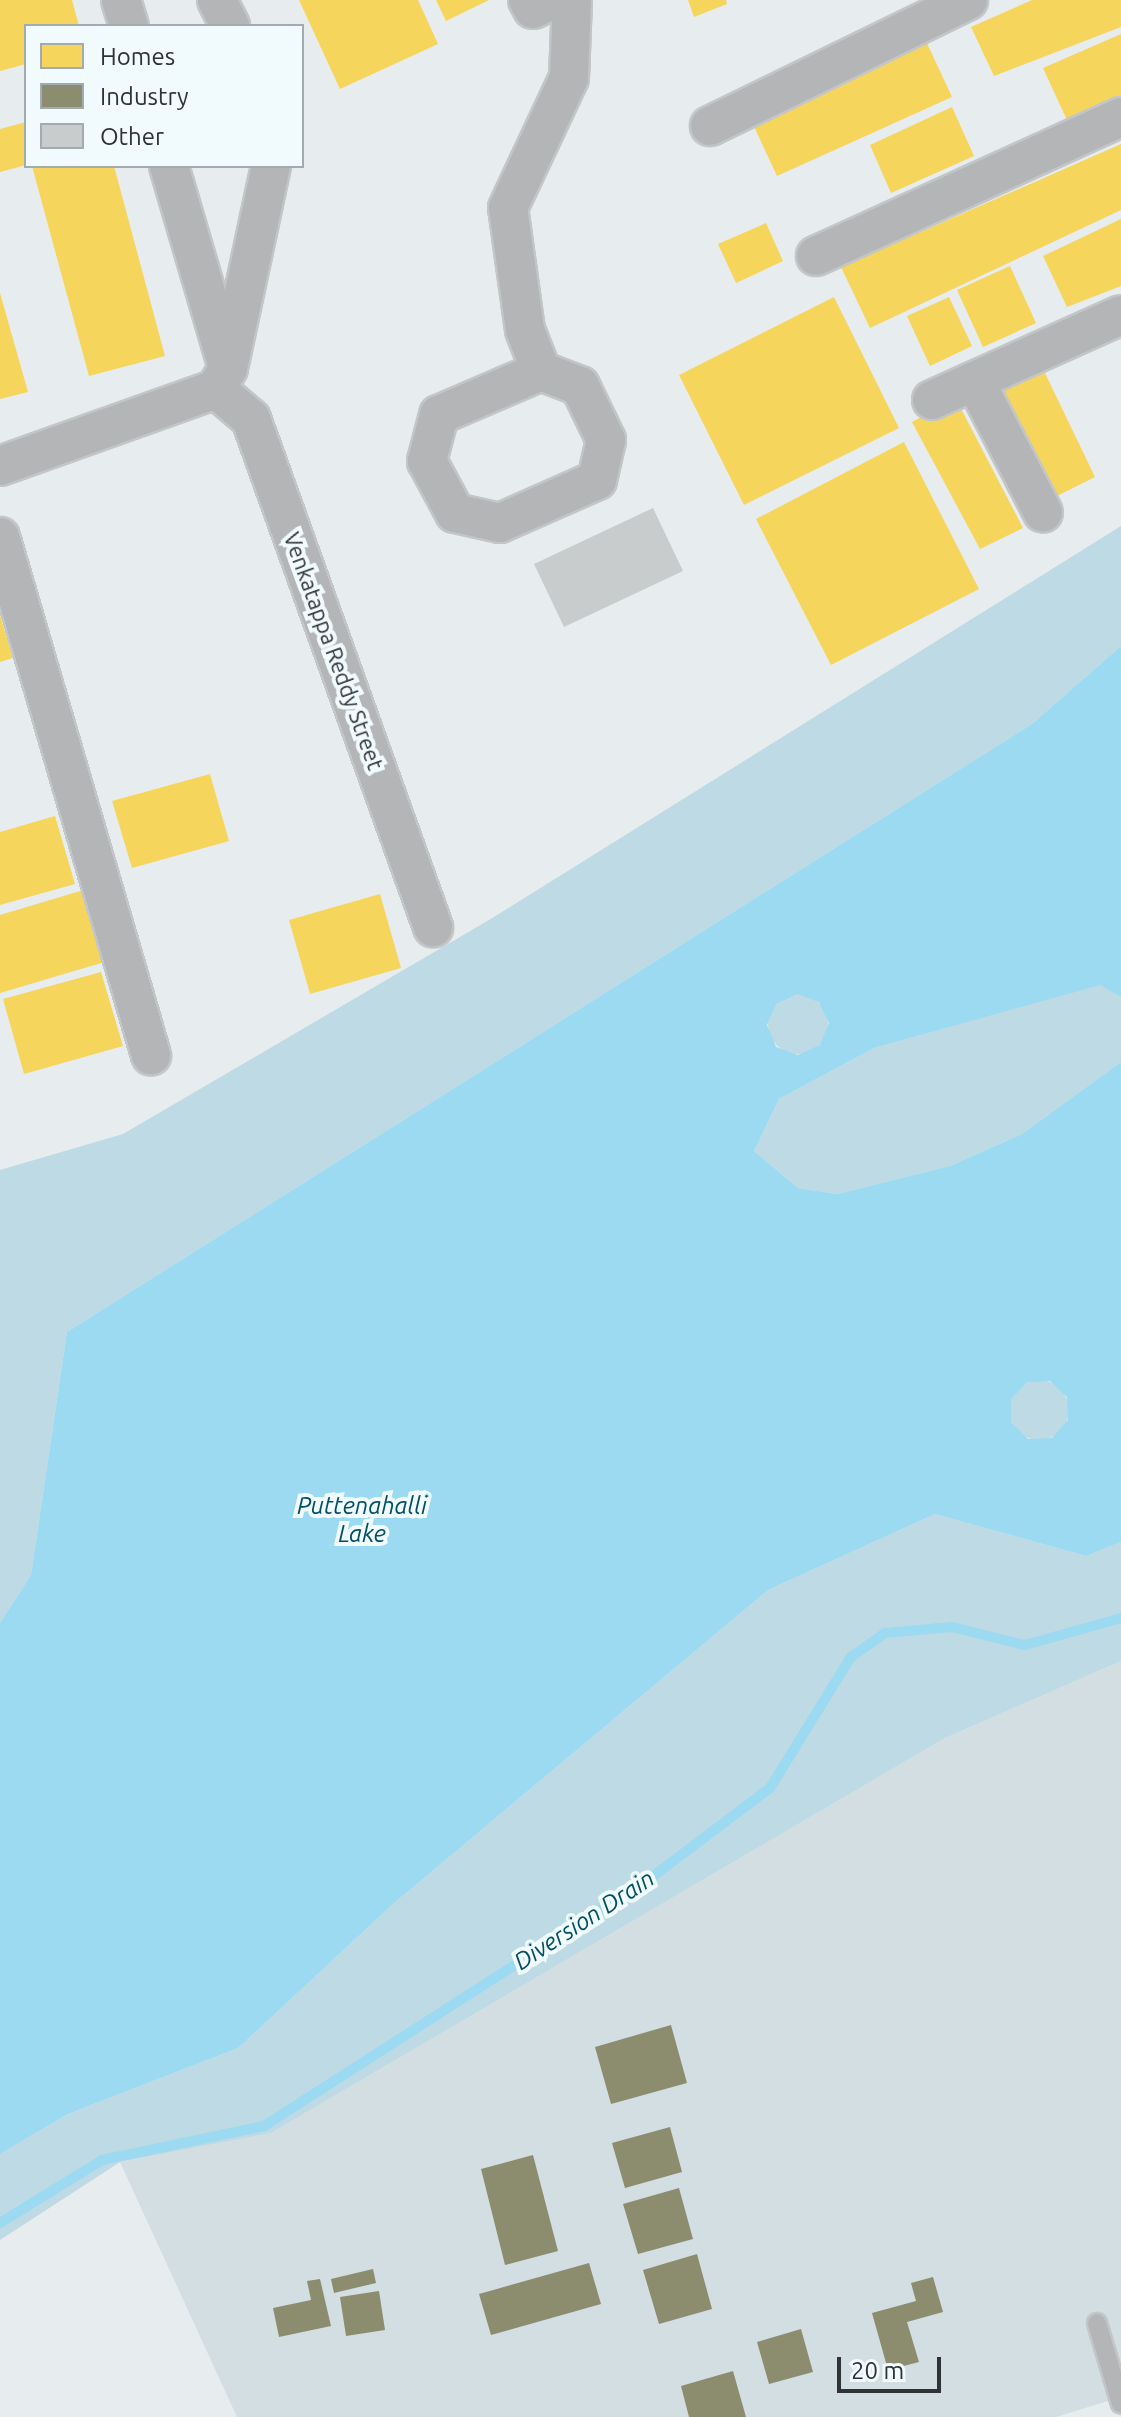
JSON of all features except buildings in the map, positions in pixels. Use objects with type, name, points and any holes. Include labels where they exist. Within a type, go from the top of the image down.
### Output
[{"type":"street","points":[[121,0],[128,24]]},
{"type":"street","points":[[217,0],[229,24]]},
{"type":"street","points":[[528,0],[533,9],[552,0]]},
{"type":"street","points":[[541,371],[439,415],[427,461],[455,513],[500,523],[597,480],[606,440],[580,386],[541,371],[525,330],[508,208],[569,78],[572,0]]},
{"type":"street","points":[[710,126],[968,0]]},
{"type":"street","points":[[816,256],[1121,117]]},
{"type":"street","points":[[170,168],[222,378]]},
{"type":"street","points":[[222,378],[271,168]]},
{"type":"street","points":[[932,400],[1121,315]]},
{"type":"street","points":[[0,466],[222,378]]},
{"type":"street","name":"Venkatappa Reddy Street","points":[[222,378],[251,419],[433,927]]},
{"type":"street","points":[[975,381],[1043,513]]},
{"type":"street","points":[[0,537],[151,1055]]},
{"type":"lane","points":[[1097,2323],[1121,2404]]},
{"type":"shaded area","points":[[1121,526],[1121,646],[1032,724],[67,1332],[31,1575],[0,1623],[0,1170],[123,1134],[489,920]]},
{"type":"shaded area","points":[[1100,984],[1121,997],[1121,1062],[1022,1134],[950,1166],[837,1194],[798,1188],[754,1151],[779,1099],[874,1048]]},
{"type":"shaded area","points":[[798,994],[820,1002],[828,1024],[820,1046],[798,1054],[776,1046],[768,1024],[776,1002]]},
{"type":"shaded area","points":[[1039,1380],[1051,1382],[1060,1389],[1067,1398],[1067,1422],[1060,1431],[1051,1438],[1039,1440],[1027,1438],[1018,1431],[1011,1422],[1009,1410],[1011,1398],[1018,1389],[1027,1382]]},
{"type":"shaded area","points":[[935,1514],[1086,1556],[1121,1542],[1121,1661],[945,1738],[271,2133],[120,2162],[0,2240],[0,2154],[68,2114],[238,2048],[394,1903],[768,1590]]},
{"type":"shaded area","points":[[1121,1661],[1121,2397],[1056,2417],[237,2417],[120,2162],[271,2133],[945,1738]]},
{"type":"water","name":"Puttenahalli Lake","points":[[1121,646],[1121,997],[1100,985],[874,1048],[779,1099],[754,1151],[798,1188],[837,1194],[950,1166],[1022,1134],[1121,1062],[1121,1542],[1086,1556],[935,1514],[768,1590],[394,1903],[238,2048],[68,2114],[0,2154],[0,1623],[31,1575],[67,1332],[1032,724]],"holes":[[[797,994],[819,1002],[829,1023],[820,1045],[798,1055],[776,1047],[767,1025],[776,1004]],[[1050,1381],[1067,1397],[1068,1420],[1052,1438],[1028,1439],[1011,1422],[1011,1399],[1027,1382]]]},
{"type":"waterway","name":"Diversion Drain","points":[[0,2223],[102,2160],[264,2126],[652,1877],[770,1788],[851,1657],[885,1633],[952,1627],[1025,1645],[1121,1618]]}]
